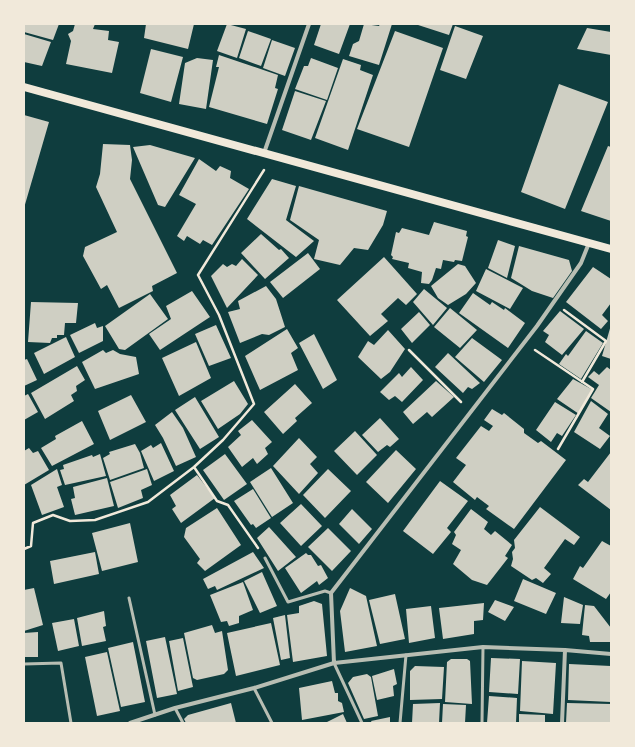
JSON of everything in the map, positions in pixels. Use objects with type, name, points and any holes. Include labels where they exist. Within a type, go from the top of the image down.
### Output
[{"type":"main road","points":[[24,87],[611,249]]},
{"type":"street","points":[[264,153],[309,24]]},
{"type":"street","points":[[334,663],[331,593],[525,342],[581,263],[589,243]]},
{"type":"street","points":[[130,723],[174,708],[254,688],[334,663],[483,647],[565,650],[611,654]]},
{"type":"street","points":[[562,723],[565,650]]},
{"type":"lane","points":[[265,558],[288,602],[325,591],[331,593]]},
{"type":"lane","points":[[129,598],[154,715]]},
{"type":"lane","points":[[482,723],[483,647]]},
{"type":"lane","points":[[400,723],[406,655]]},
{"type":"lane","points":[[334,663],[362,723]]},
{"type":"lane","points":[[24,664],[61,664],[71,723]]},
{"type":"lane","points":[[254,688],[272,723]]},
{"type":"lane","points":[[174,708],[183,723]]},
{"type":"path","points":[[24,549],[31,546],[33,523],[53,515],[70,521],[95,520],[148,502],[194,467],[223,440],[254,404],[219,315],[198,275],[264,170]]},
{"type":"path","points":[[554,302],[606,341],[582,382]]},
{"type":"path","points":[[525,342],[593,389],[558,449]]},
{"type":"path","points":[[409,350],[472,412]]},
{"type":"path","points":[[194,467],[217,501],[228,505],[265,558]]},
{"type":"building","points":[[24,24],[59,24],[53,40],[24,32]]},
{"type":"building","points":[[75,24],[95,24],[93,29],[109,31],[108,40],[119,42],[112,73],[66,64],[71,41],[68,34],[73,31]]},
{"type":"building","points":[[146,24],[194,24],[188,49],[144,38]]},
{"type":"building","points":[[227,24],[246,29],[237,58],[217,51]]},
{"type":"building","points":[[321,24],[350,24],[339,54],[314,45]]},
{"type":"building","points":[[364,24],[379,26],[380,24],[392,24],[379,65],[349,56],[353,44],[359,41]]},
{"type":"building","points":[[415,24],[453,24],[449,35]]},
{"type":"building","points":[[455,26],[483,36],[466,79],[440,70]]},
{"type":"building","points":[[587,28],[611,32],[611,55],[577,49]]},
{"type":"building","points":[[248,31],[271,39],[261,66],[239,58]]},
{"type":"building","points":[[395,31],[443,48],[409,147],[357,129]]},
{"type":"building","points":[[24,34],[51,42],[42,66],[24,62]]},
{"type":"building","points":[[272,40],[295,48],[285,76],[263,68]]},
{"type":"building","points":[[151,49],[183,57],[171,102],[140,93]]},
{"type":"building","points":[[219,55],[278,75],[275,88],[278,89],[267,124],[209,107],[219,67],[216,67]]},
{"type":"building","points":[[197,58],[213,60],[206,109],[179,104],[185,63]]},
{"type":"building","points":[[311,58],[338,68],[327,100],[295,89],[304,66],[308,66]]},
{"type":"building","points":[[343,59],[361,65],[360,70],[373,75],[348,150],[315,138]]},
{"type":"building","points":[[559,84],[608,102],[565,209],[521,192]]},
{"type":"building","points":[[295,91],[326,101],[311,140],[282,130]]},
{"type":"building","points":[[24,115],[49,122],[24,208]]},
{"type":"building","points":[[103,144],[130,145],[132,160],[130,179],[177,273],[152,286],[153,291],[119,308],[107,285],[101,289],[83,256],[85,247],[117,232],[96,187],[100,174]]},
{"type":"building","points":[[150,145],[195,158],[165,207],[158,205],[133,147]]},
{"type":"building","points":[[608,146],[611,147],[611,221],[581,211]]},
{"type":"building","points":[[199,159],[216,171],[220,166],[231,171],[230,178],[249,189],[212,245],[203,240],[200,244],[187,236],[184,241],[177,236],[196,204],[179,195]]},
{"type":"building","points":[[272,179],[296,186],[286,220],[314,241],[296,257],[247,219]]},
{"type":"building","points":[[299,186],[387,211],[383,225],[368,250],[354,248],[340,265],[314,259],[319,240],[290,220]]},
{"type":"building","points":[[434,222],[467,231],[466,236],[468,237],[462,261],[455,260],[454,262],[443,260],[441,269],[436,268],[429,284],[421,283],[422,272],[408,268],[409,263],[392,259],[393,257],[391,255],[396,232],[399,233],[402,228],[429,235]]},
{"type":"building","points":[[261,234],[279,250],[281,249],[289,258],[265,279],[241,253]]},
{"type":"building","points":[[498,240],[515,246],[507,278],[488,268]]},
{"type":"building","points":[[519,246],[569,260],[572,271],[553,298],[532,291],[511,278]]},
{"type":"building","points":[[308,253],[320,269],[283,298],[270,282]]},
{"type":"building","points":[[384,257],[417,294],[406,305],[398,298],[381,314],[388,321],[370,336],[337,300]]},
{"type":"building","points":[[242,259],[258,275],[227,308],[211,276],[223,264],[227,267],[232,264],[236,266]]},
{"type":"building","points":[[458,264],[465,266],[476,283],[466,294],[448,305],[438,298],[431,286]]},
{"type":"building","points":[[593,267],[611,279],[611,303],[602,315],[608,321],[601,329],[566,302]]},
{"type":"building","points":[[486,269],[523,288],[510,309],[476,291]]},
{"type":"building","points":[[266,286],[276,299],[285,327],[269,335],[262,334],[240,343],[228,312],[240,309],[238,301]]},
{"type":"building","points":[[424,289],[447,308],[433,325],[413,302]]},
{"type":"building","points":[[192,291],[210,317],[160,350],[149,334],[171,319],[166,306]]},
{"type":"building","points":[[473,293],[490,305],[492,302],[504,310],[505,308],[525,323],[508,348],[459,313]]},
{"type":"building","points":[[150,294],[168,319],[125,350],[119,349],[105,326]]},
{"type":"building","points":[[31,302],[78,303],[76,323],[65,323],[64,335],[57,335],[57,338],[52,338],[50,343],[28,342]]},
{"type":"building","points":[[450,308],[477,330],[460,348],[434,327]]},
{"type":"building","points":[[560,311],[584,329],[562,355],[545,342],[549,335],[543,331]]},
{"type":"building","points":[[419,312],[430,325],[412,343],[401,329]]},
{"type":"building","points":[[95,323],[97,328],[103,326],[103,341],[79,353],[70,335]]},
{"type":"building","points":[[216,325],[231,358],[209,366],[195,334]]},
{"type":"building","points":[[611,325],[611,359],[602,356]]},
{"type":"building","points":[[287,329],[298,348],[291,353],[298,370],[260,390],[245,356]]},
{"type":"building","points":[[388,330],[405,349],[390,372],[381,379],[358,357],[368,341],[374,345]]},
{"type":"building","points":[[586,331],[603,343],[581,379],[559,364],[566,354],[568,356]]},
{"type":"building","points":[[314,334],[337,380],[323,389],[299,343]]},
{"type":"building","points":[[66,337],[75,357],[44,374],[34,353]]},
{"type":"building","points":[[472,338],[502,360],[484,382],[455,357]]},
{"type":"building","points":[[196,342],[211,378],[179,396],[162,358]]},
{"type":"building","points":[[103,350],[106,353],[113,350],[120,354],[136,357],[139,374],[95,389],[82,362]]},
{"type":"building","points":[[448,353],[480,383],[472,389],[468,387],[463,393],[435,367]]},
{"type":"building","points":[[27,359],[37,380],[24,386],[24,360]]},
{"type":"building","points":[[77,366],[85,380],[76,386],[77,391],[71,395],[74,401],[45,419],[31,393]]},
{"type":"building","points":[[411,367],[423,380],[402,402],[395,396],[389,400],[380,392],[399,373],[402,377]]},
{"type":"building","points":[[607,367],[611,370],[611,412],[591,398],[599,385],[588,377],[594,371],[599,375]]},
{"type":"building","points":[[573,379],[593,390],[579,414],[557,399]]},
{"type":"building","points":[[234,381],[248,404],[240,414],[218,429],[201,401]]},
{"type":"building","points":[[436,381],[454,397],[432,417],[427,412],[413,424],[403,412]]},
{"type":"building","points":[[295,384],[312,403],[295,418],[297,421],[283,434],[264,412]]},
{"type":"building","points":[[28,394],[38,412],[24,420],[24,396]]},
{"type":"building","points":[[131,395],[146,422],[110,440],[98,411]]},
{"type":"building","points":[[195,397],[219,437],[200,449],[175,410]]},
{"type":"building","points":[[591,401],[608,414],[599,428],[610,436],[600,449],[574,432]]},
{"type":"building","points":[[555,402],[576,415],[562,436],[557,433],[551,442],[536,430]]},
{"type":"building","points":[[492,409],[502,415],[504,413],[524,429],[524,433],[538,443],[541,441],[566,460],[514,529],[486,509],[489,506],[477,497],[475,500],[453,482],[466,465],[456,458],[481,426],[489,431],[493,426],[484,420]]},
{"type":"building","points":[[172,412],[183,428],[196,457],[176,466],[155,425]]},
{"type":"building","points":[[380,418],[399,439],[390,447],[387,445],[378,452],[362,435]]},
{"type":"building","points":[[252,420],[272,442],[265,448],[268,454],[257,464],[253,458],[242,467],[228,447],[241,435],[238,431]]},
{"type":"building","points":[[82,421],[94,444],[52,466],[41,448],[56,439],[55,436]]},
{"type":"building","points":[[355,431],[377,455],[357,475],[334,451]]},
{"type":"building","points":[[299,438],[317,457],[310,464],[318,473],[299,494],[273,466]]},
{"type":"building","points":[[161,443],[174,471],[154,481],[141,451],[151,445],[153,448]]},
{"type":"building","points":[[135,444],[140,453],[144,468],[110,480],[103,458],[110,454],[109,452]]},
{"type":"building","points":[[29,448],[33,453],[38,451],[49,470],[24,485],[24,451]]},
{"type":"building","points":[[396,450],[416,469],[388,503],[366,482]]},
{"type":"building","points":[[611,452],[611,510],[578,485],[584,479],[588,482]]},
{"type":"building","points":[[100,454],[106,476],[65,485],[60,470],[64,469],[63,465],[92,455],[93,457]]},
{"type":"building","points":[[225,454],[247,484],[224,500],[203,470]]},
{"type":"building","points":[[271,468],[293,503],[272,517],[250,482]]},
{"type":"building","points":[[57,469],[62,485],[57,487],[64,507],[42,515],[31,485]]},
{"type":"building","points":[[147,469],[152,485],[141,490],[143,498],[118,508],[110,482]]},
{"type":"building","points":[[328,469],[351,491],[325,518],[303,495]]},
{"type":"building","points":[[197,475],[215,498],[181,523],[172,509],[176,506],[170,495]]},
{"type":"building","points":[[107,478],[114,506],[75,515],[71,499],[75,498],[73,487]]},
{"type":"building","points":[[440,481],[468,501],[447,528],[451,532],[433,554],[403,531]]},
{"type":"building","points":[[253,489],[271,518],[256,528],[253,524],[251,525],[234,501]]},
{"type":"building","points":[[301,504],[322,526],[301,546],[280,523]]},
{"type":"building","points":[[540,507],[580,537],[574,545],[565,539],[544,568],[551,574],[543,583],[536,578],[532,580],[511,566],[513,559],[512,552],[515,548],[514,540]]},
{"type":"building","points":[[217,508],[241,545],[205,571],[197,563],[200,559],[184,537],[186,528]]},
{"type":"building","points":[[352,509],[372,529],[359,544],[339,524]]},
{"type":"building","points":[[471,509],[488,522],[484,529],[491,535],[495,531],[512,545],[505,556],[508,558],[487,585],[472,580],[453,564],[461,550],[452,544],[456,535],[454,532]]},
{"type":"building","points":[[130,523],[138,562],[102,571],[92,533]]},
{"type":"building","points":[[269,527],[296,557],[278,571],[257,538]]},
{"type":"building","points":[[328,528],[351,551],[332,571],[308,547]]},
{"type":"building","points":[[602,541],[611,546],[611,592],[606,599],[573,579],[580,566],[583,568]]},
{"type":"building","points":[[95,552],[99,574],[54,584],[50,561]]},
{"type":"building","points":[[253,552],[264,568],[217,590],[215,586],[208,589],[203,579]]},
{"type":"building","points":[[306,553],[311,555],[318,566],[321,565],[328,578],[319,585],[317,581],[301,593],[285,568]]},
{"type":"building","points":[[262,572],[277,606],[260,613],[244,581]]},
{"type":"building","points":[[523,579],[556,593],[546,614],[514,601]]},
{"type":"building","points":[[243,582],[253,610],[239,616],[239,623],[229,626],[227,621],[221,622],[210,595]]},
{"type":"building","points":[[34,588],[43,625],[24,631],[24,590]]},
{"type":"building","points":[[350,588],[366,596],[377,646],[345,652],[340,611]]},
{"type":"building","points":[[395,594],[405,639],[380,644],[369,600]]},
{"type":"building","points":[[564,597],[583,605],[580,624],[561,623]]},
{"type":"building","points":[[495,600],[514,607],[505,621],[488,612]]},
{"type":"building","points":[[314,601],[322,604],[327,656],[293,662],[287,615],[299,613],[299,606]]},
{"type":"building","points":[[484,603],[483,620],[474,621],[474,634],[443,639],[439,608]]},
{"type":"building","points":[[585,605],[594,606],[611,628],[611,642],[590,642],[589,636],[582,635]]},
{"type":"building","points":[[431,606],[435,638],[409,643],[406,609]]},
{"type":"building","points":[[104,611],[106,626],[103,627],[106,641],[82,646],[77,618]]},
{"type":"building","points":[[285,615],[290,658],[281,660],[273,618]]},
{"type":"building","points":[[74,619],[79,646],[58,651],[52,623]]},
{"type":"building","points":[[271,623],[280,665],[236,676],[227,633]]},
{"type":"building","points":[[212,625],[215,633],[222,631],[228,670],[224,674],[197,680],[193,678],[184,633]]},
{"type":"building","points":[[38,632],[38,657],[24,657],[24,633]]},
{"type":"building","points":[[165,637],[177,694],[157,698],[146,641]]},
{"type":"building","points":[[183,638],[193,687],[178,691],[169,641]]},
{"type":"building","points":[[133,642],[145,702],[121,707],[108,648]]},
{"type":"building","points":[[107,652],[120,711],[97,716],[85,657]]},
{"type":"building","points":[[491,658],[520,659],[518,694],[489,692]]},
{"type":"building","points":[[451,659],[467,659],[470,661],[472,704],[445,702],[447,662]]},
{"type":"building","points":[[522,661],[556,663],[553,714],[520,711]]},
{"type":"building","points":[[569,664],[611,666],[611,702],[568,700]]},
{"type":"building","points":[[415,666],[444,667],[442,699],[410,700],[410,671]]},
{"type":"building","points":[[394,669],[397,684],[393,686],[394,696],[377,700],[372,676]]},
{"type":"building","points":[[367,674],[371,677],[378,716],[364,719],[348,683],[353,677]]},
{"type":"building","points":[[332,681],[335,693],[338,693],[338,701],[342,703],[344,712],[302,720],[299,688]]},
{"type":"building","points":[[489,696],[517,698],[516,723],[487,723]]},
{"type":"building","points":[[231,703],[236,723],[186,723],[184,719],[188,715]]},
{"type":"building","points":[[440,703],[439,723],[412,723],[413,704]]},
{"type":"building","points":[[567,703],[611,704],[611,723],[566,723]]},
{"type":"building","points":[[443,704],[466,705],[465,723],[442,723]]},
{"type":"building","points":[[343,714],[347,723],[325,723]]},
{"type":"building","points":[[519,714],[545,715],[545,723],[519,723]]},
{"type":"building","points":[[390,717],[390,723],[372,723],[371,721]]}]
